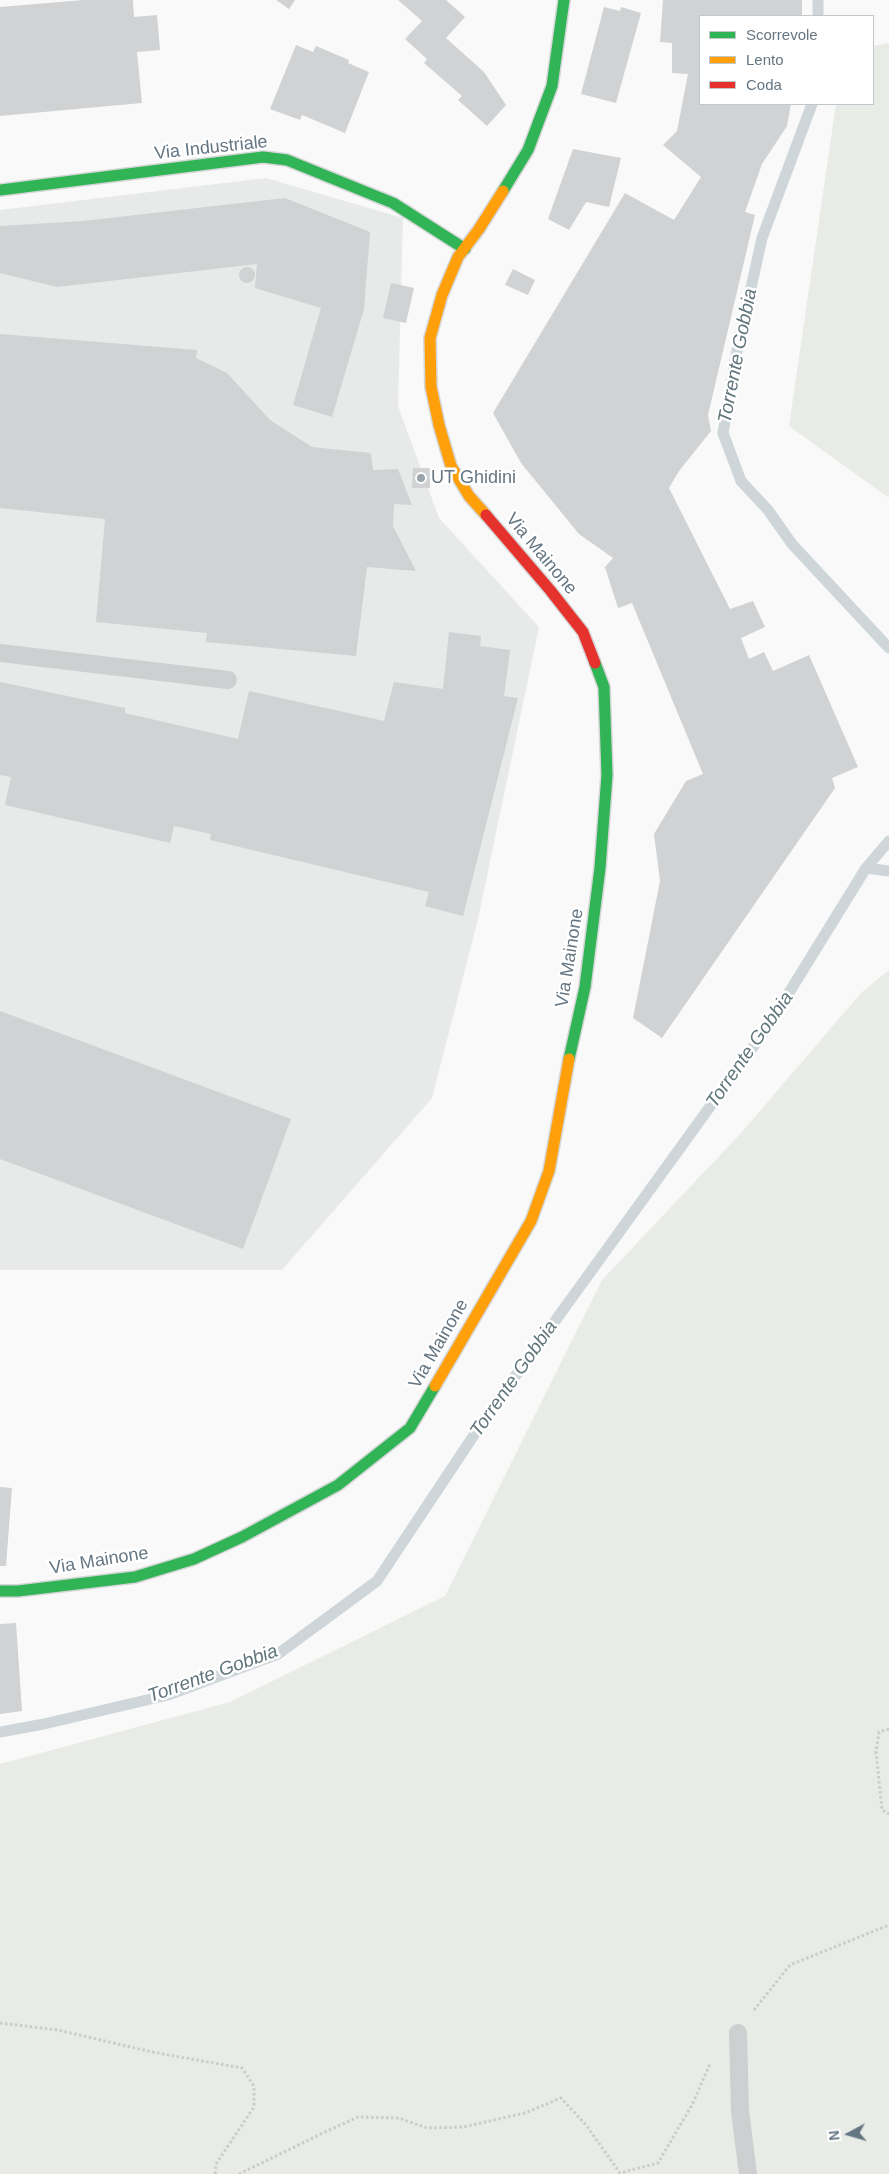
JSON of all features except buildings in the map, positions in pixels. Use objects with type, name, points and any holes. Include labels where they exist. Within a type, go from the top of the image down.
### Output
[{"type":"street","name":"Via Mainone","points":[[0,1591],[27,1590],[135,1577],[194,1559],[242,1537],[338,1485],[410,1428],[531,1221],[549,1171],[563,1086],[585,987],[600,868],[607,776],[604,687],[583,632],[550,590],[469,496],[451,466],[430,386],[430,338],[442,295],[458,257],[480,229],[528,150],[552,86],[564,0]]},
{"type":"street","name":"Via Industriale","points":[[0,190],[263,157],[287,160],[393,203],[465,249]]},
{"type":"lane","points":[[0,653],[228,680]]},
{"type":"lane","points":[[738,2032],[740,2111],[748,2174]]},
{"type":"path","points":[[889,1729],[879,1732],[876,1752],[882,1810],[889,1814]]},
{"type":"path","points":[[239,2174],[358,2118],[399,2118],[426,2128],[463,2127],[525,2113],[561,2098],[586,2125],[620,2173],[658,2163],[692,2105],[724,2033],[738,2032],[790,1965],[889,1925]]},
{"type":"path","points":[[0,2023],[58,2030],[152,2052],[242,2068],[254,2086],[254,2107],[216,2164],[215,2174]]},
{"type":"shaded area","points":[[889,43],[889,498],[789,426],[836,105],[874,105],[874,46]]},
{"type":"shaded area","points":[[266,178],[403,218],[398,406],[439,518],[539,627],[478,919],[432,1098],[282,1270],[0,1270],[0,210]]},
{"type":"shaded area","points":[[889,970],[889,2174],[0,2174],[0,1764],[230,1702],[445,1596],[602,1280],[741,1133],[861,993]]},
{"type":"waterway","name":"Torrente Gobbia","points":[[818,0],[818,15]]},
{"type":"waterway","name":"Torrente Gobbia","points":[[812,105],[762,238],[735,360],[723,433],[741,481],[768,510],[792,544],[889,648]]},
{"type":"waterway","name":"Torrente Gobbia","points":[[0,1732],[44,1724],[168,1695],[278,1654],[377,1581],[490,1411],[769,1025],[866,868],[889,841]]},
{"type":"waterway","points":[[866,868],[889,871]]},
{"type":"traffic: fast","points":[[503,191],[528,150],[552,86],[564,0]]},
{"type":"traffic: fast","points":[[0,190],[263,157],[287,160],[393,203],[465,249]]},
{"type":"traffic: fast","points":[[569,1059],[585,987],[600,868],[607,775],[604,687],[595,663]]},
{"type":"traffic: fast","points":[[0,1591],[18,1591],[135,1577],[194,1559],[242,1537],[338,1485],[410,1428],[435,1386]]},
{"type":"traffic: slow","points":[[486,515],[469,496],[451,466],[439,425],[431,387],[430,338],[442,295],[458,257],[479,229],[503,191]]},
{"type":"traffic: slow","points":[[435,1386],[531,1221],[549,1171],[569,1059]]},
{"type":"traffic: jam","points":[[486,515],[583,632],[595,663]]},
{"type":"place","name":"UT Ghidini","points":[[421,478]]}]
